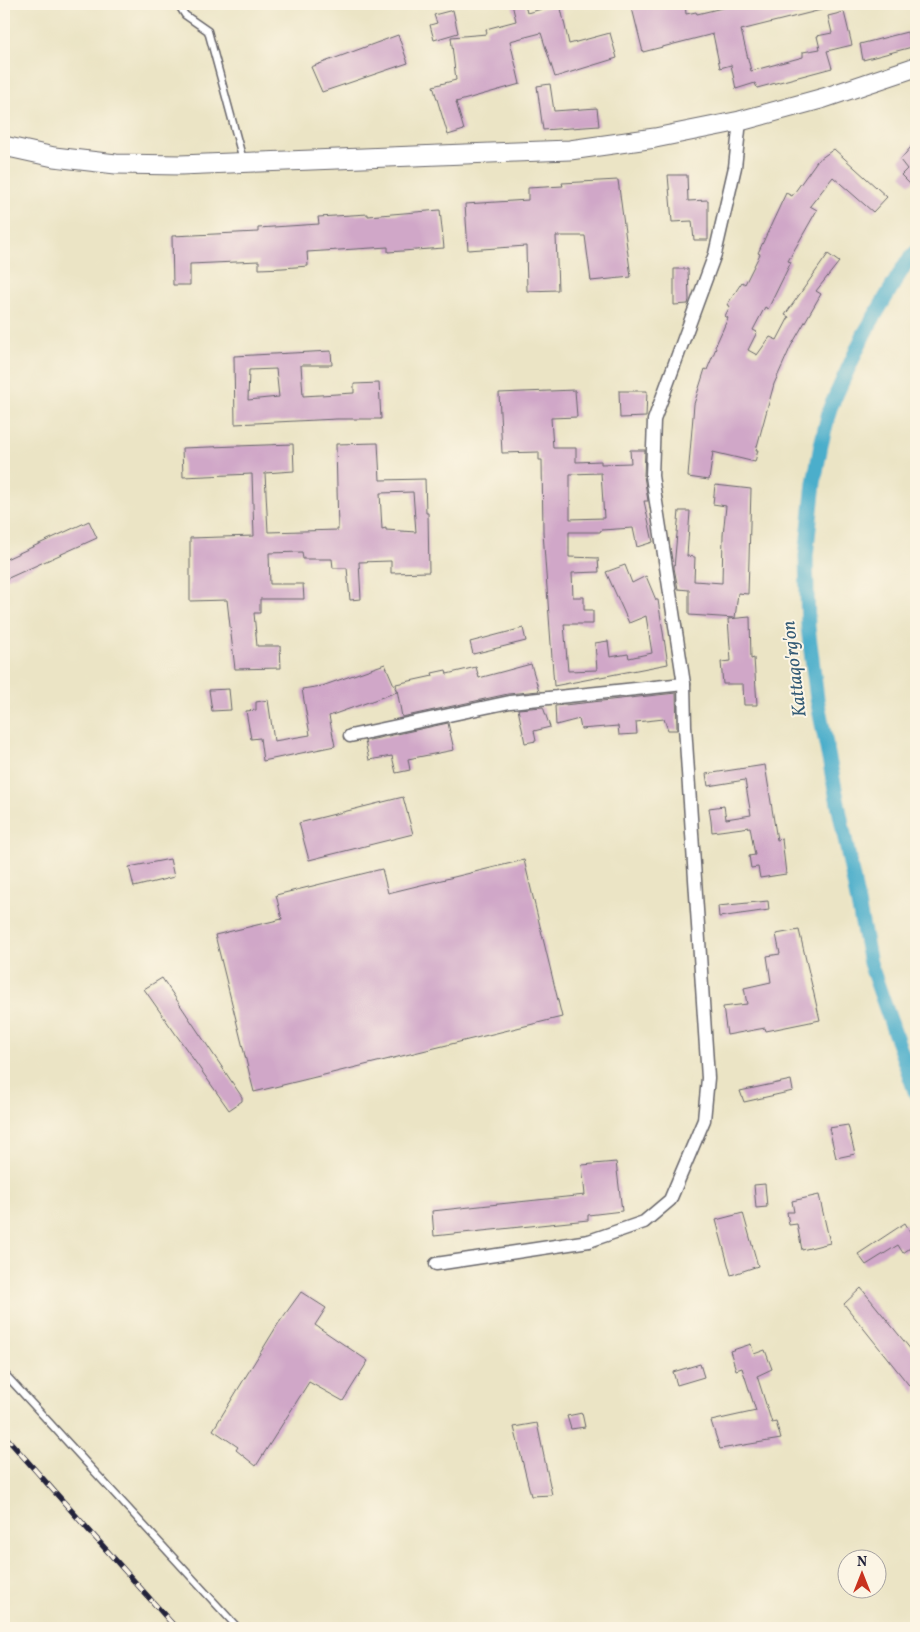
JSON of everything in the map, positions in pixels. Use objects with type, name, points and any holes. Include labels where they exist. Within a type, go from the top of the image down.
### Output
[{"type":"main road","points":[[4,146],[54,157],[116,164],[180,165],[570,150],[655,138],[740,122],[824,98],[916,67]]},
{"type":"street","points":[[436,1264],[590,1242],[644,1222],[670,1200],[704,1120],[708,1078],[684,684],[652,476],[654,420],[715,254],[735,167],[740,122]]},
{"type":"street","points":[[350,736],[510,702],[684,684]]},
{"type":"lane","points":[[178,4],[185,15],[208,30],[244,163]]},
{"type":"lane","points":[[4,1373],[238,1628]]},
{"type":"building","points":[[512,4],[525,4],[527,13],[560,4],[569,44],[610,33],[617,58],[555,77],[541,33],[510,41],[520,84],[456,102],[464,130],[448,135],[433,86],[456,80],[451,37],[487,34],[486,29],[516,21]]},
{"type":"building","points":[[631,4],[685,4],[686,14],[696,12],[697,14],[739,4],[828,4],[829,8],[741,30],[751,71],[803,57],[803,52],[820,49],[817,36],[832,33],[828,16],[844,12],[852,45],[827,51],[832,68],[757,88],[755,83],[736,89],[731,65],[720,68],[713,34],[643,52]]},
{"type":"building","points":[[453,10],[458,33],[434,40],[430,25],[437,23],[434,15]]},
{"type":"building","points":[[907,32],[912,47],[863,60],[860,44]]},
{"type":"building","points":[[398,35],[408,63],[322,92],[311,67]]},
{"type":"building","points":[[550,84],[554,111],[597,108],[599,126],[543,130],[537,86]]},
{"type":"building","points":[[916,141],[916,179],[910,184],[901,175],[907,169],[900,160]]},
{"type":"building","points":[[834,149],[887,197],[873,212],[833,177],[810,206],[817,210],[788,261],[791,262],[768,309],[765,307],[753,330],[757,332],[748,350],[757,355],[770,337],[777,340],[789,317],[785,315],[828,254],[839,262],[816,291],[821,294],[791,346],[774,384],[756,450],[758,450],[755,462],[713,452],[709,480],[688,477],[694,404],[705,369],[707,370],[728,318],[725,316],[730,306],[727,305],[742,282],[745,284],[786,193],[792,196],[817,161]]},
{"type":"building","points":[[668,175],[687,175],[688,201],[708,200],[708,240],[694,240],[692,221],[672,222]]},
{"type":"building","points":[[618,180],[631,277],[591,281],[585,236],[556,236],[558,290],[527,291],[526,246],[468,250],[465,204],[528,200],[528,188],[563,186],[562,183]]},
{"type":"building","points":[[440,210],[444,248],[388,252],[388,247],[307,252],[308,266],[283,268],[259,269],[259,261],[190,264],[190,285],[173,285],[172,236],[258,232],[258,228],[319,224],[318,217],[368,214],[368,216]]},
{"type":"building","points":[[674,269],[688,269],[688,304],[674,305]]},
{"type":"building","points":[[331,351],[332,365],[301,365],[303,396],[354,393],[354,384],[379,383],[381,419],[337,419],[235,424],[234,356]],"holes":[[[276,369],[279,397],[248,400],[249,370]]]},
{"type":"building","points":[[575,390],[577,417],[551,418],[553,448],[576,448],[576,462],[601,461],[601,464],[631,463],[630,450],[645,450],[644,476],[648,501],[644,501],[653,542],[637,547],[633,528],[601,530],[600,532],[569,532],[569,557],[598,558],[599,572],[572,573],[573,597],[584,597],[584,610],[593,610],[593,624],[564,624],[568,671],[597,670],[595,643],[608,641],[610,657],[628,654],[629,658],[652,653],[646,616],[629,623],[606,572],[625,565],[632,583],[646,576],[656,600],[658,600],[668,664],[554,686],[543,532],[542,460],[539,460],[539,452],[502,453],[499,393]],"holes":[[[601,473],[604,518],[570,519],[570,474]]]},
{"type":"building","points":[[619,391],[647,391],[646,417],[620,418]]},
{"type":"building","points":[[378,443],[380,480],[425,479],[426,513],[428,513],[429,572],[391,573],[391,561],[359,562],[361,599],[350,600],[347,568],[333,568],[332,559],[303,559],[302,552],[269,553],[270,584],[303,584],[304,599],[260,599],[260,613],[254,613],[257,646],[280,646],[281,668],[235,669],[227,600],[190,601],[190,538],[254,536],[252,474],[183,477],[182,448],[293,444],[294,471],[265,473],[268,532],[338,530],[336,444]],"holes":[[[413,492],[416,532],[382,529],[380,493]]]},
{"type":"building","points":[[715,485],[751,489],[748,594],[738,593],[735,618],[689,615],[689,590],[678,589],[674,568],[679,511],[690,511],[687,556],[695,557],[694,581],[722,583],[726,506],[713,504]]},
{"type":"building","points":[[89,521],[97,538],[4,580],[4,560]]},
{"type":"building","points":[[750,617],[751,659],[754,658],[757,705],[744,705],[743,684],[723,684],[721,662],[731,661],[728,619]]},
{"type":"building","points":[[523,628],[526,641],[473,654],[470,642]]},
{"type":"building","points":[[385,664],[397,692],[329,716],[335,746],[263,761],[260,738],[251,739],[246,711],[256,710],[256,702],[268,700],[274,741],[310,735],[302,689],[322,686]]},
{"type":"building","points":[[531,664],[539,691],[508,694],[402,717],[396,684],[433,676],[432,673],[446,670],[447,674],[476,667],[479,678]]},
{"type":"building","points":[[229,689],[231,710],[212,711],[209,690]]},
{"type":"building","points":[[676,693],[677,730],[668,730],[664,719],[636,722],[637,734],[619,735],[618,726],[581,729],[579,719],[556,725],[555,706]]},
{"type":"building","points":[[543,707],[550,727],[534,731],[536,741],[525,743],[518,709]]},
{"type":"building","points":[[448,723],[454,750],[408,759],[410,770],[396,773],[392,756],[369,760],[365,741]]},
{"type":"building","points":[[765,765],[777,840],[782,839],[786,874],[760,878],[758,867],[751,868],[749,856],[755,855],[750,827],[712,832],[709,808],[724,806],[726,819],[751,815],[745,780],[708,786],[706,774]]},
{"type":"building","points":[[403,797],[413,834],[309,860],[299,823]]},
{"type":"building","points":[[170,859],[174,877],[134,887],[129,867]]},
{"type":"building","points":[[524,860],[562,1017],[254,1092],[215,935],[282,919],[276,895],[382,869],[388,893]]},
{"type":"building","points":[[768,901],[769,910],[719,917],[718,906]]},
{"type":"building","points":[[799,930],[820,1020],[766,1031],[765,1028],[727,1035],[723,1007],[747,1004],[744,988],[771,982],[767,956],[780,954],[776,934]]},
{"type":"building","points":[[162,978],[242,1097],[242,1101],[229,1110],[144,989]]},
{"type":"building","points":[[791,1080],[793,1091],[744,1102],[740,1091]]},
{"type":"building","points":[[848,1125],[855,1154],[836,1158],[829,1128]]},
{"type":"building","points":[[616,1162],[622,1211],[588,1215],[588,1220],[434,1236],[432,1211],[585,1195],[582,1165]]},
{"type":"building","points":[[765,1184],[767,1207],[756,1208],[754,1185]]},
{"type":"building","points":[[819,1195],[830,1243],[802,1250],[797,1224],[789,1225],[787,1212],[794,1212],[792,1201]]},
{"type":"building","points":[[743,1213],[758,1266],[731,1275],[716,1220]]},
{"type":"building","points":[[905,1223],[916,1244],[903,1253],[898,1245],[866,1265],[858,1254]]},
{"type":"building","points":[[861,1288],[916,1356],[916,1394],[844,1304]]},
{"type":"building","points":[[301,1292],[326,1308],[315,1325],[368,1361],[343,1401],[309,1382],[256,1466],[236,1450],[238,1447],[213,1430],[278,1324]]},
{"type":"building","points":[[751,1344],[754,1354],[765,1350],[772,1369],[757,1376],[772,1423],[776,1422],[781,1439],[720,1449],[711,1421],[756,1411],[742,1368],[736,1370],[730,1351]]},
{"type":"building","points":[[700,1364],[704,1377],[677,1385],[673,1372]]},
{"type":"building","points":[[582,1413],[585,1427],[571,1429],[567,1416]]},
{"type":"building","points":[[537,1423],[552,1495],[531,1496],[514,1427]]},
{"type":"waterway","name":"Kattaqo'rg'on","points":[[916,252],[906,263],[864,334],[830,408],[814,483],[806,556],[808,627],[817,699],[870,963],[916,1094]]},
{"type":"railway","points":[[4,1435],[176,1628]]}]
